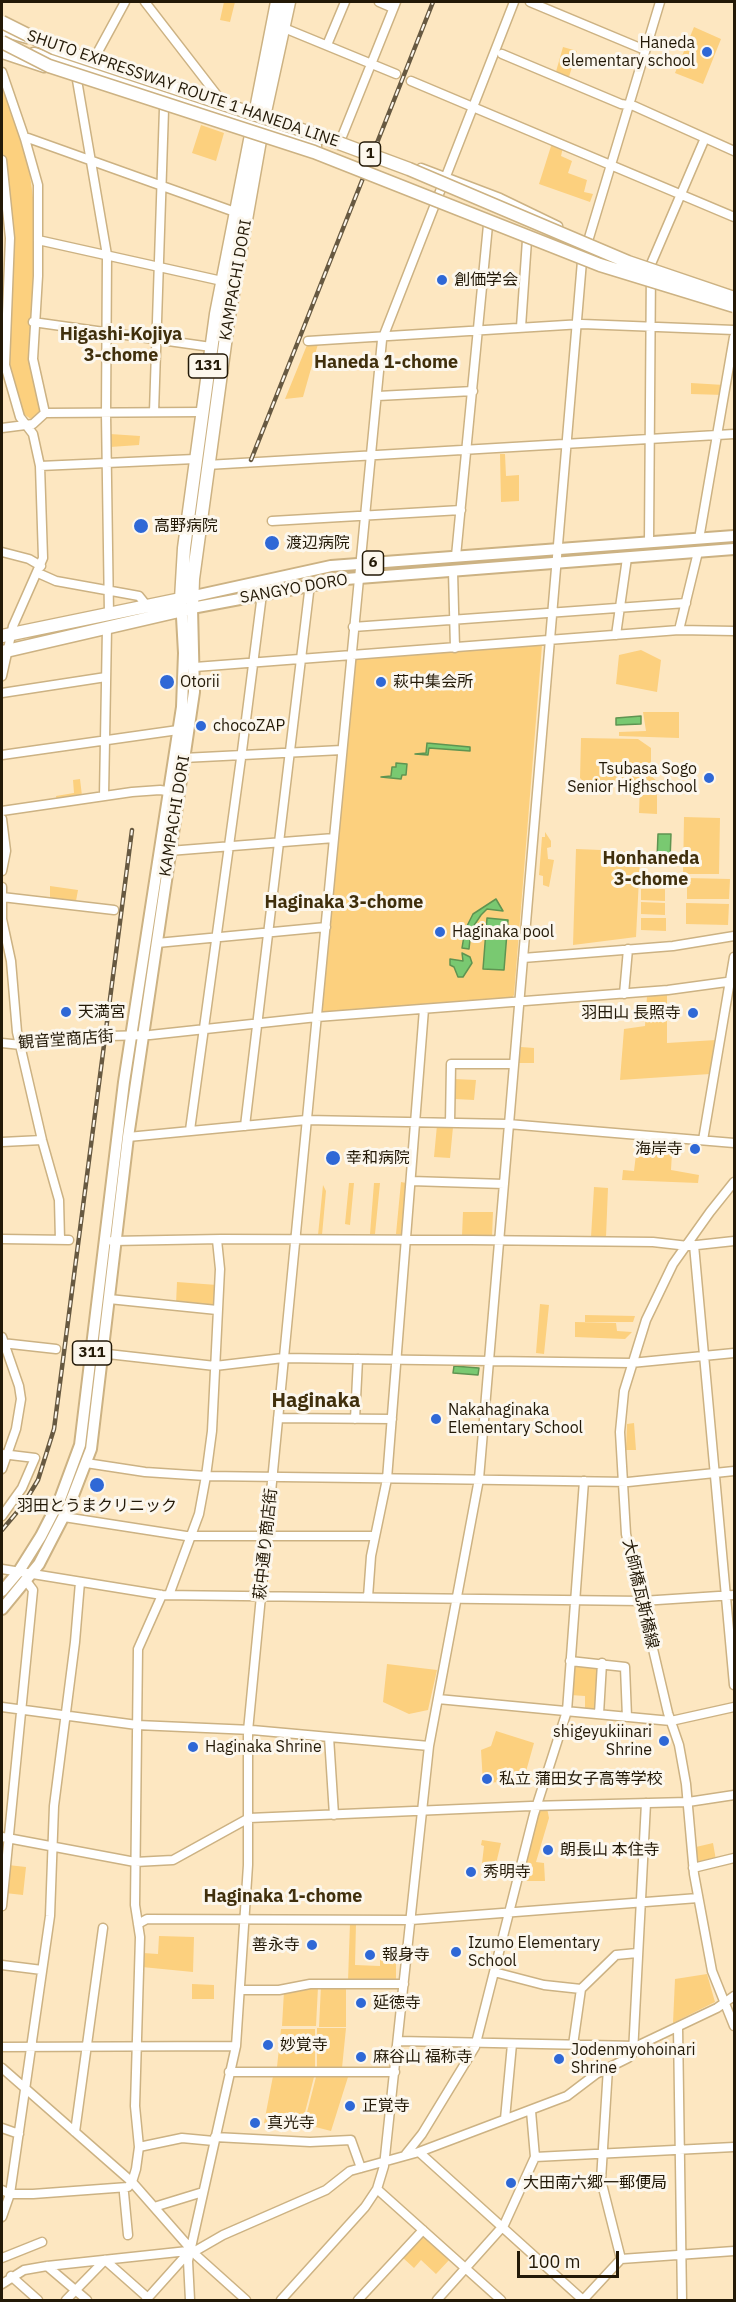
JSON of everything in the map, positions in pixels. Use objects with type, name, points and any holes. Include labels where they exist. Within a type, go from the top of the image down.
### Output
[{"type":"highway","name":"KAMPACHI DORI","points":[[187,603],[277,2]]},
{"type":"highway","name":"KAMPACHI DORI","points":[[187,603],[184,548],[222,281],[235,212],[290,2]]},
{"type":"highway","points":[[2,24],[32,45],[84,68]]},
{"type":"highway","name":"SHUTO EXPRESSWAY ROUTE 1 HANEDA LINE","points":[[2,24],[54,48],[320,136],[409,169],[485,199],[567,237],[658,274],[735,298]]},
{"type":"highway","points":[[2,38],[25,50],[317,144],[567,237]]},
{"type":"highway","name":"SHUTO EXPRESSWAY ROUTE 1 HANEDA LINE","points":[[2,42],[49,66],[325,156],[562,250],[655,284],[735,308]]},
{"type":"highway","points":[[317,144],[480,210],[562,250]]},
{"type":"highway","name":"SANGYO DORO","points":[[7,635],[147,606],[187,603]]},
{"type":"highway","name":"SANGYO DORO","points":[[4,652],[107,628],[187,603]]},
{"type":"main road","name":"SANGYO DORO","points":[[187,603],[304,570],[731,535]]},
{"type":"main road","name":"SANGYO DORO","points":[[187,603],[358,578],[735,549]]},
{"type":"main road","name":"KAMPACHI DORI","points":[[2,1609],[29,1578],[64,1517],[91,1449],[110,1241],[137,1036],[173,792],[183,759],[195,667],[187,603]]},
{"type":"main road","name":"KAMPACHI DORI","points":[[2,1591],[10,1570],[60,1499],[73,1470],[81,1445],[109,1299],[110,1241],[128,1137],[137,1036],[157,943],[169,851],[184,676],[187,603]]},
{"type":"street","points":[[109,615],[106,414],[107,255],[91,161],[84,68],[125,2]]},
{"type":"street","points":[[146,2],[220,99],[258,124],[358,170]]},
{"type":"street","points":[[327,45],[345,2]]},
{"type":"street","points":[[341,139],[394,4],[379,2]]},
{"type":"street","name":"萩中通り商店街","points":[[190,2301],[188,2266],[236,2046],[245,1920],[249,1818],[248,1731],[258,1596],[273,1477],[353,627],[383,336],[514,2]]},
{"type":"street","points":[[530,2],[645,50]]},
{"type":"street","points":[[281,2301],[365,2207],[377,2189],[384,2160],[429,1746],[479,1479],[582,261],[586,240],[660,2]]},
{"type":"street","points":[[284,28],[396,74]]},
{"type":"street","points":[[2,32],[84,68],[164,109],[341,139],[500,198],[586,240],[735,292]]},
{"type":"street","points":[[2,54],[84,68],[220,99]]},
{"type":"street","points":[[502,54],[735,151]]},
{"type":"street","points":[[2,72],[38,185],[33,359],[45,413]]},
{"type":"street","points":[[411,81],[735,217]]},
{"type":"street","points":[[154,412],[164,109]]},
{"type":"street","points":[[24,139],[28,138],[235,212]]},
{"type":"street","points":[[649,542],[651,264],[705,138]]},
{"type":"street","points":[[2,160],[10,253],[3,310],[5,365],[20,417],[33,434],[40,466],[40,570],[7,635],[2,676]]},
{"type":"street","points":[[375,178],[435,204],[582,261],[651,285],[735,308]]},
{"type":"street","points":[[456,556],[488,225]]},
{"type":"street","points":[[38,240],[222,281]]},
{"type":"street","points":[[521,327],[527,240]]},
{"type":"street","points":[[33,322],[211,346]]},
{"type":"street","points":[[308,341],[575,324],[735,330]]},
{"type":"street","points":[[699,539],[735,337]]},
{"type":"street","points":[[378,396],[473,391]]},
{"type":"street","points":[[45,413],[202,412]]},
{"type":"street","points":[[2,428],[28,426],[39,420],[45,413]]},
{"type":"street","points":[[207,465],[735,434]]},
{"type":"street","points":[[40,466],[195,459]]},
{"type":"street","points":[[272,521],[461,510]]},
{"type":"street","points":[[2,552],[29,559],[56,581],[139,596],[147,606]]},
{"type":"street","points":[[680,630],[698,552]]},
{"type":"street","points":[[616,635],[627,558]]},
{"type":"street","points":[[453,571],[455,648]]},
{"type":"street","points":[[245,1126],[310,584]]},
{"type":"street","points":[[190,1130],[242,756],[261,602],[259,594]]},
{"type":"street","points":[[353,627],[686,603]]},
{"type":"street","points":[[104,796],[107,628]]},
{"type":"street","points":[[195,667],[680,630],[735,631]]},
{"type":"street","points":[[2,693],[106,677]]},
{"type":"street","points":[[2,754],[178,730]]},
{"type":"street","points":[[183,759],[342,750]]},
{"type":"street","points":[[2,811],[104,796],[173,792]]},
{"type":"street","points":[[2,819],[6,851],[2,871]]},
{"type":"street","points":[[169,851],[334,838]]},
{"type":"street","points":[[2,887],[2,919],[11,961],[15,1024],[42,1140],[59,1200],[65,1240],[2,1239]]},
{"type":"street","points":[[2,897],[114,910]]},
{"type":"street","points":[[157,943],[326,927]]},
{"type":"street","points":[[523,958],[673,946],[735,936]]},
{"type":"street","points":[[624,994],[628,949]]},
{"type":"street","points":[[703,1140],[735,957]]},
{"type":"street","name":"観音堂商店街","points":[[2,1043],[21,1045],[66,1037],[137,1036],[317,1017],[624,994],[732,981]]},
{"type":"street","points":[[368,1597],[375,1536],[387,1479],[424,1009]]},
{"type":"street","points":[[450,1123],[451,1064],[513,1064]]},
{"type":"street","points":[[128,1137],[306,1120],[508,1124],[735,1143]]},
{"type":"street","points":[[2,1142],[42,1140]]},
{"type":"street","points":[[411,1181],[504,1184]]},
{"type":"street","name":"大師橋瓦斯橋線","points":[[735,1182],[710,1212],[691,1245],[673,1264],[661,1287],[631,1363],[622,1404],[621,1482],[626,1534],[679,1745],[688,1803],[693,1868],[714,1980],[735,2026]]},
{"type":"street","points":[[110,1241],[295,1239],[653,1242],[691,1245],[735,1241]]},
{"type":"street","points":[[6,2192],[128,2187],[132,2182],[139,2147],[135,2106],[138,1924],[135,1905],[135,1862],[139,1644],[165,1595],[191,1535],[206,1476],[220,1269],[217,1240]]},
{"type":"street","points":[[691,1245],[730,1596],[735,1685]]},
{"type":"street","points":[[109,1299],[218,1310]]},
{"type":"street","points":[[2,1469],[3,1455],[16,1429],[21,1399],[19,1386],[2,1341],[56,1349]]},
{"type":"street","points":[[98,1353],[215,1366],[283,1358],[489,1359],[631,1363],[735,1353]]},
{"type":"street","points":[[355,1419],[358,1359]]},
{"type":"street","points":[[278,1418],[392,1419]]},
{"type":"street","points":[[2,1516],[26,1482],[35,1458],[3,1455]]},
{"type":"street","points":[[86,1463],[153,1473],[206,1476],[621,1482],[735,1471]]},
{"type":"street","points":[[406,2155],[422,2134],[476,2043],[536,1805],[567,1711],[584,1480]]},
{"type":"street","points":[[64,1517],[191,1535],[375,1536]]},
{"type":"street","points":[[10,1570],[29,1578],[80,1582],[165,1595],[642,1601],[730,1596]]},
{"type":"street","points":[[2,1906],[5,1838],[22,1710],[33,1590],[29,1578]]},
{"type":"street","points":[[2,2217],[19,2134],[52,1902],[54,1806],[80,1582]]},
{"type":"street","points":[[570,1661],[625,1667],[627,1716]]},
{"type":"street","points":[[599,1714],[602,1663]]},
{"type":"street","points":[[438,1699],[671,1720],[735,1707]]},
{"type":"street","points":[[2,1707],[137,1725],[248,1731],[429,1746]]},
{"type":"street","points":[[329,1737],[334,1815]]},
{"type":"street","points":[[5,1838],[135,1862],[173,1860],[249,1818],[536,1805],[688,1803],[735,1795]]},
{"type":"street","points":[[2,2284],[11,2276],[47,2266],[197,2250],[223,2235],[327,2190],[350,2171],[419,2152],[567,2096],[608,2068],[632,2055],[646,1803]]},
{"type":"street","points":[[693,1868],[735,1858]]},
{"type":"street","points":[[138,1924],[147,1919],[411,1920],[698,1898]]},
{"type":"street","points":[[75,2132],[103,1928]]},
{"type":"street","points":[[573,2045],[582,1989],[616,1954],[637,1953]]},
{"type":"street","points":[[2,1965],[42,1970]]},
{"type":"street","points":[[494,1972],[544,1984],[582,1989]]},
{"type":"street","points":[[240,1990],[279,1990],[310,1984],[404,1984]]},
{"type":"street","points":[[398,2042],[637,2046],[724,2004],[735,1996]]},
{"type":"street","points":[[678,2027],[682,2301]]},
{"type":"street","points":[[505,2119],[512,2044]]},
{"type":"street","points":[[2,2047],[236,2046]]},
{"type":"street","points":[[2,2068],[132,2182],[191,2250],[246,2301]]},
{"type":"street","points":[[608,2068],[601,2180],[621,2259]]},
{"type":"street","points":[[230,2072],[395,2072]]},
{"type":"street","points":[[437,2301],[502,2228],[535,2157],[531,2111]]},
{"type":"street","points":[[2,2128],[19,2134]]},
{"type":"street","points":[[139,2147],[182,2138],[310,2142],[351,2140],[361,2168]]},
{"type":"street","points":[[535,2157],[735,2147]]},
{"type":"street","points":[[419,2152],[583,2301],[621,2259],[735,2250]]},
{"type":"street","points":[[377,2189],[501,2301]]},
{"type":"street","points":[[154,2207],[203,2192]]},
{"type":"street","points":[[124,2193],[128,2235]]},
{"type":"street","points":[[358,2301],[423,2230]]},
{"type":"street","points":[[2,2258],[42,2242]]},
{"type":"street","points":[[105,2260],[147,2299],[191,2250]]},
{"type":"street","points":[[66,2301],[105,2260]]},
{"type":"street","points":[[47,2266],[87,2301]]},
{"type":"street","points":[[11,2276],[38,2301]]},
{"type":"shaded area","points":[[224,2],[235,2],[230,22],[220,20]]},
{"type":"shaded area","points":[[694,27],[721,39],[703,84],[675,73]]},
{"type":"shaded area","points":[[563,47],[577,51],[568,80],[555,75]]},
{"type":"shaded area","points":[[2,83],[28,160],[36,220],[30,353],[40,411],[31,419],[22,413],[8,365],[13,236],[9,181],[2,149]]},
{"type":"shaded area","points":[[201,125],[224,133],[216,161],[192,153]]},
{"type":"shaded area","points":[[552,143],[563,147],[561,156],[572,161],[568,173],[587,180],[584,192],[593,194],[590,202],[539,184]]},
{"type":"shaded area","points":[[318,344],[303,397],[285,399],[307,345]]},
{"type":"shaded area","points":[[691,383],[724,385],[724,395],[691,394]]},
{"type":"shaded area","points":[[110,434],[140,436],[139,445],[110,447]]},
{"type":"shaded area","points":[[500,454],[505,454],[506,476],[519,475],[519,501],[501,502]]},
{"type":"shaded area","points":[[542,645],[514,995],[511,999],[322,1012],[354,660],[356,657]]},
{"type":"shaded area","points":[[641,650],[661,660],[657,692],[616,684],[619,655]]},
{"type":"shaded area","points":[[643,712],[679,712],[679,738],[619,736],[619,732],[646,731]]},
{"type":"shaded area","points":[[641,716],[641,724],[616,725],[616,718]]},
{"type":"shaded area","points":[[581,738],[638,739],[651,748],[651,776],[657,781],[657,814],[639,813],[640,785],[586,784],[580,778]]},
{"type":"shaded area","points":[[427,743],[470,747],[470,751],[429,748],[428,755],[415,754],[426,753]]},
{"type":"shaded area","points":[[396,763],[407,764],[406,775],[402,775],[401,779],[381,777],[391,776],[392,767],[396,767]]},
{"type":"shaded area","points":[[80,779],[82,796],[57,801],[56,796],[74,793],[73,780]]},
{"type":"shaded area","points":[[684,817],[720,818],[719,874],[683,874]]},
{"type":"shaded area","points":[[545,832],[551,841],[551,847],[547,848],[548,859],[554,860],[549,887],[543,885],[543,876],[539,875],[542,837],[545,837]]},
{"type":"shaded area","points":[[658,834],[671,834],[670,860],[657,860]]},
{"type":"shaded area","points":[[576,849],[626,851],[626,857],[640,859],[636,937],[573,945]]},
{"type":"shaded area","points":[[641,875],[665,876],[665,886],[641,886]]},
{"type":"shaded area","points":[[687,878],[730,879],[729,899],[687,899]]},
{"type":"shaded area","points":[[50,886],[78,890],[76,901],[50,898]]},
{"type":"shaded area","points":[[641,889],[665,889],[665,901],[641,900]]},
{"type":"shaded area","points":[[496,899],[503,911],[487,909],[471,930],[469,949],[462,948],[465,930],[473,914]]},
{"type":"shaded area","points":[[641,902],[665,903],[665,915],[641,914]]},
{"type":"shaded area","points":[[686,903],[729,904],[728,925],[686,924]]},
{"type":"shaded area","points":[[487,918],[508,920],[504,970],[483,969]]},
{"type":"shaded area","points":[[641,918],[666,918],[666,931],[641,930]]},
{"type":"shaded area","points":[[462,953],[470,957],[472,963],[463,977],[458,977],[454,967],[450,965],[450,959],[463,961]]},
{"type":"shaded area","points":[[667,995],[667,1043],[716,1040],[710,1074],[620,1080],[624,1029],[645,1026],[647,996]]},
{"type":"shaded area","points":[[521,1047],[534,1048],[534,1063],[519,1063]]},
{"type":"shaded area","points":[[454,1079],[476,1080],[474,1100],[455,1099]]},
{"type":"shaded area","points":[[437,1125],[453,1127],[450,1158],[434,1157]]},
{"type":"shaded area","points":[[637,1146],[672,1152],[671,1170],[699,1175],[698,1183],[622,1180],[623,1170],[634,1171]]},
{"type":"shaded area","points":[[401,1182],[406,1183],[401,1234],[396,1234]]},
{"type":"shaded area","points":[[349,1183],[354,1183],[350,1225],[345,1224]]},
{"type":"shaded area","points":[[374,1183],[380,1183],[375,1234],[370,1234]]},
{"type":"shaded area","points":[[323,1185],[326,1191],[322,1235],[318,1235]]},
{"type":"shaded area","points":[[594,1187],[608,1188],[606,1237],[591,1237]]},
{"type":"shaded area","points":[[463,1212],[493,1212],[492,1237],[462,1236]]},
{"type":"shaded area","points":[[177,1282],[217,1285],[216,1307],[176,1304]]},
{"type":"shaded area","points":[[540,1304],[549,1305],[544,1354],[536,1353]]},
{"type":"shaded area","points":[[585,1315],[635,1316],[633,1322],[585,1322]]},
{"type":"shaded area","points":[[575,1322],[616,1323],[617,1331],[632,1332],[625,1339],[575,1337]]},
{"type":"shaded area","points":[[454,1366],[479,1368],[478,1375],[453,1373]]},
{"type":"shaded area","points":[[634,1423],[636,1450],[626,1450],[627,1424]]},
{"type":"shaded area","points":[[387,1664],[437,1670],[428,1710],[409,1714],[383,1702]]},
{"type":"shaded area","points":[[573,1664],[599,1666],[597,1710],[585,1710],[585,1696],[570,1695]]},
{"type":"shaded area","points":[[496,1731],[534,1743],[525,1775],[518,1781],[483,1783],[481,1750],[491,1746]]},
{"type":"shaded area","points":[[547,1808],[549,1818],[536,1862],[544,1863],[545,1881],[520,1881],[539,1809]]},
{"type":"shaded area","points":[[482,1840],[501,1843],[494,1872],[481,1872],[484,1846],[481,1845]]},
{"type":"shaded area","points":[[713,1843],[716,1860],[697,1864],[696,1847]]},
{"type":"shaded area","points":[[8,1865],[26,1867],[23,1895],[5,1893]]},
{"type":"shaded area","points":[[350,1923],[356,1923],[355,1965],[380,1966],[380,1960],[396,1960],[396,1981],[348,1981]]},
{"type":"shaded area","points":[[159,1936],[194,1937],[193,1972],[142,1967],[143,1953],[158,1954]]},
{"type":"shaded area","points":[[707,1974],[715,2002],[673,2023],[675,1979]]},
{"type":"shaded area","points":[[192,1984],[214,1985],[214,1999],[192,1999]]},
{"type":"shaded area","points":[[321,1986],[346,1987],[346,2027],[319,2027]]},
{"type":"shaded area","points":[[318,1987],[316,2026],[282,2026],[284,1991]]},
{"type":"shaded area","points":[[317,2028],[346,2028],[342,2068],[317,2067]]},
{"type":"shaded area","points":[[281,2029],[315,2029],[315,2068],[277,2067]]},
{"type":"shaded area","points":[[273,2076],[314,2077],[301,2128],[264,2123]]},
{"type":"shaded area","points":[[316,2077],[348,2077],[331,2131],[304,2124]]},
{"type":"shaded area","points":[[424,2233],[451,2258],[436,2274],[421,2260],[414,2268],[402,2257]]},
{"type":"railway","points":[[251,460],[433,2]]},
{"type":"railway","points":[[2,1530],[23,1505],[38,1480],[54,1429],[132,830]]},
{"type":"place","name":"Haneda elementary school","points":[[707,52]]},
{"type":"place","name":"創価学会","points":[[442,280]]},
{"type":"place","name":"高野病院","points":[[141,526]]},
{"type":"place","name":"渡辺病院","points":[[272,543]]},
{"type":"place","name":"Otorii","points":[[167,682]]},
{"type":"place","name":"萩中集会所","points":[[381,682]]},
{"type":"place","name":"chocoZAP","points":[[201,726]]},
{"type":"place","name":"Tsubasa Sogo Senior Highschool","points":[[709,778]]},
{"type":"place","name":"Haginaka pool","points":[[440,932]]},
{"type":"place","name":"天満宮","points":[[66,1012]]},
{"type":"place","name":"羽田山 長照寺","points":[[693,1013]]},
{"type":"place","name":"海岸寺","points":[[695,1149]]},
{"type":"place","name":"幸和病院","points":[[333,1158]]},
{"type":"place","name":"Nakahaginaka Elementary School","points":[[436,1419]]},
{"type":"place","name":"羽田とうまクリニック","points":[[97,1485]]},
{"type":"place","name":"shigeyukiinari Shrine","points":[[664,1741]]},
{"type":"place","name":"Haginaka Shrine","points":[[193,1747]]},
{"type":"place","name":"私立 蒲田女子高等学校","points":[[487,1779]]},
{"type":"place","name":"朗長山 本住寺","points":[[548,1850]]},
{"type":"place","name":"秀明寺","points":[[471,1872]]},
{"type":"place","name":"善永寺","points":[[312,1945]]},
{"type":"place","name":"Izumo Elementary School","points":[[456,1952]]},
{"type":"place","name":"報身寺","points":[[370,1955]]},
{"type":"place","name":"延徳寺","points":[[361,2003]]},
{"type":"place","name":"妙覚寺","points":[[268,2045]]},
{"type":"place","name":"麻谷山 福称寺","points":[[361,2057]]},
{"type":"place","name":"Jodenmyohoinari Shrine","points":[[559,2059]]},
{"type":"place","name":"正覚寺","points":[[350,2106]]},
{"type":"place","name":"真光寺","points":[[255,2123]]},
{"type":"place","name":"大田南六郷一郵便局","points":[[511,2183]]},
{"type":"district","name":"Higashi-Kojiya 3-chome","points":[[121,345]]},
{"type":"district","name":"Haneda 1-chome","points":[[386,363]]},
{"type":"district","name":"Honhaneda 3-chome","points":[[651,869]]},
{"type":"district","name":"Haginaka 3-chome","points":[[344,903]]},
{"type":"district","name":"Haginaka","points":[[316,1401]]},
{"type":"district","name":"Haginaka 1-chome","points":[[283,1897]]}]
